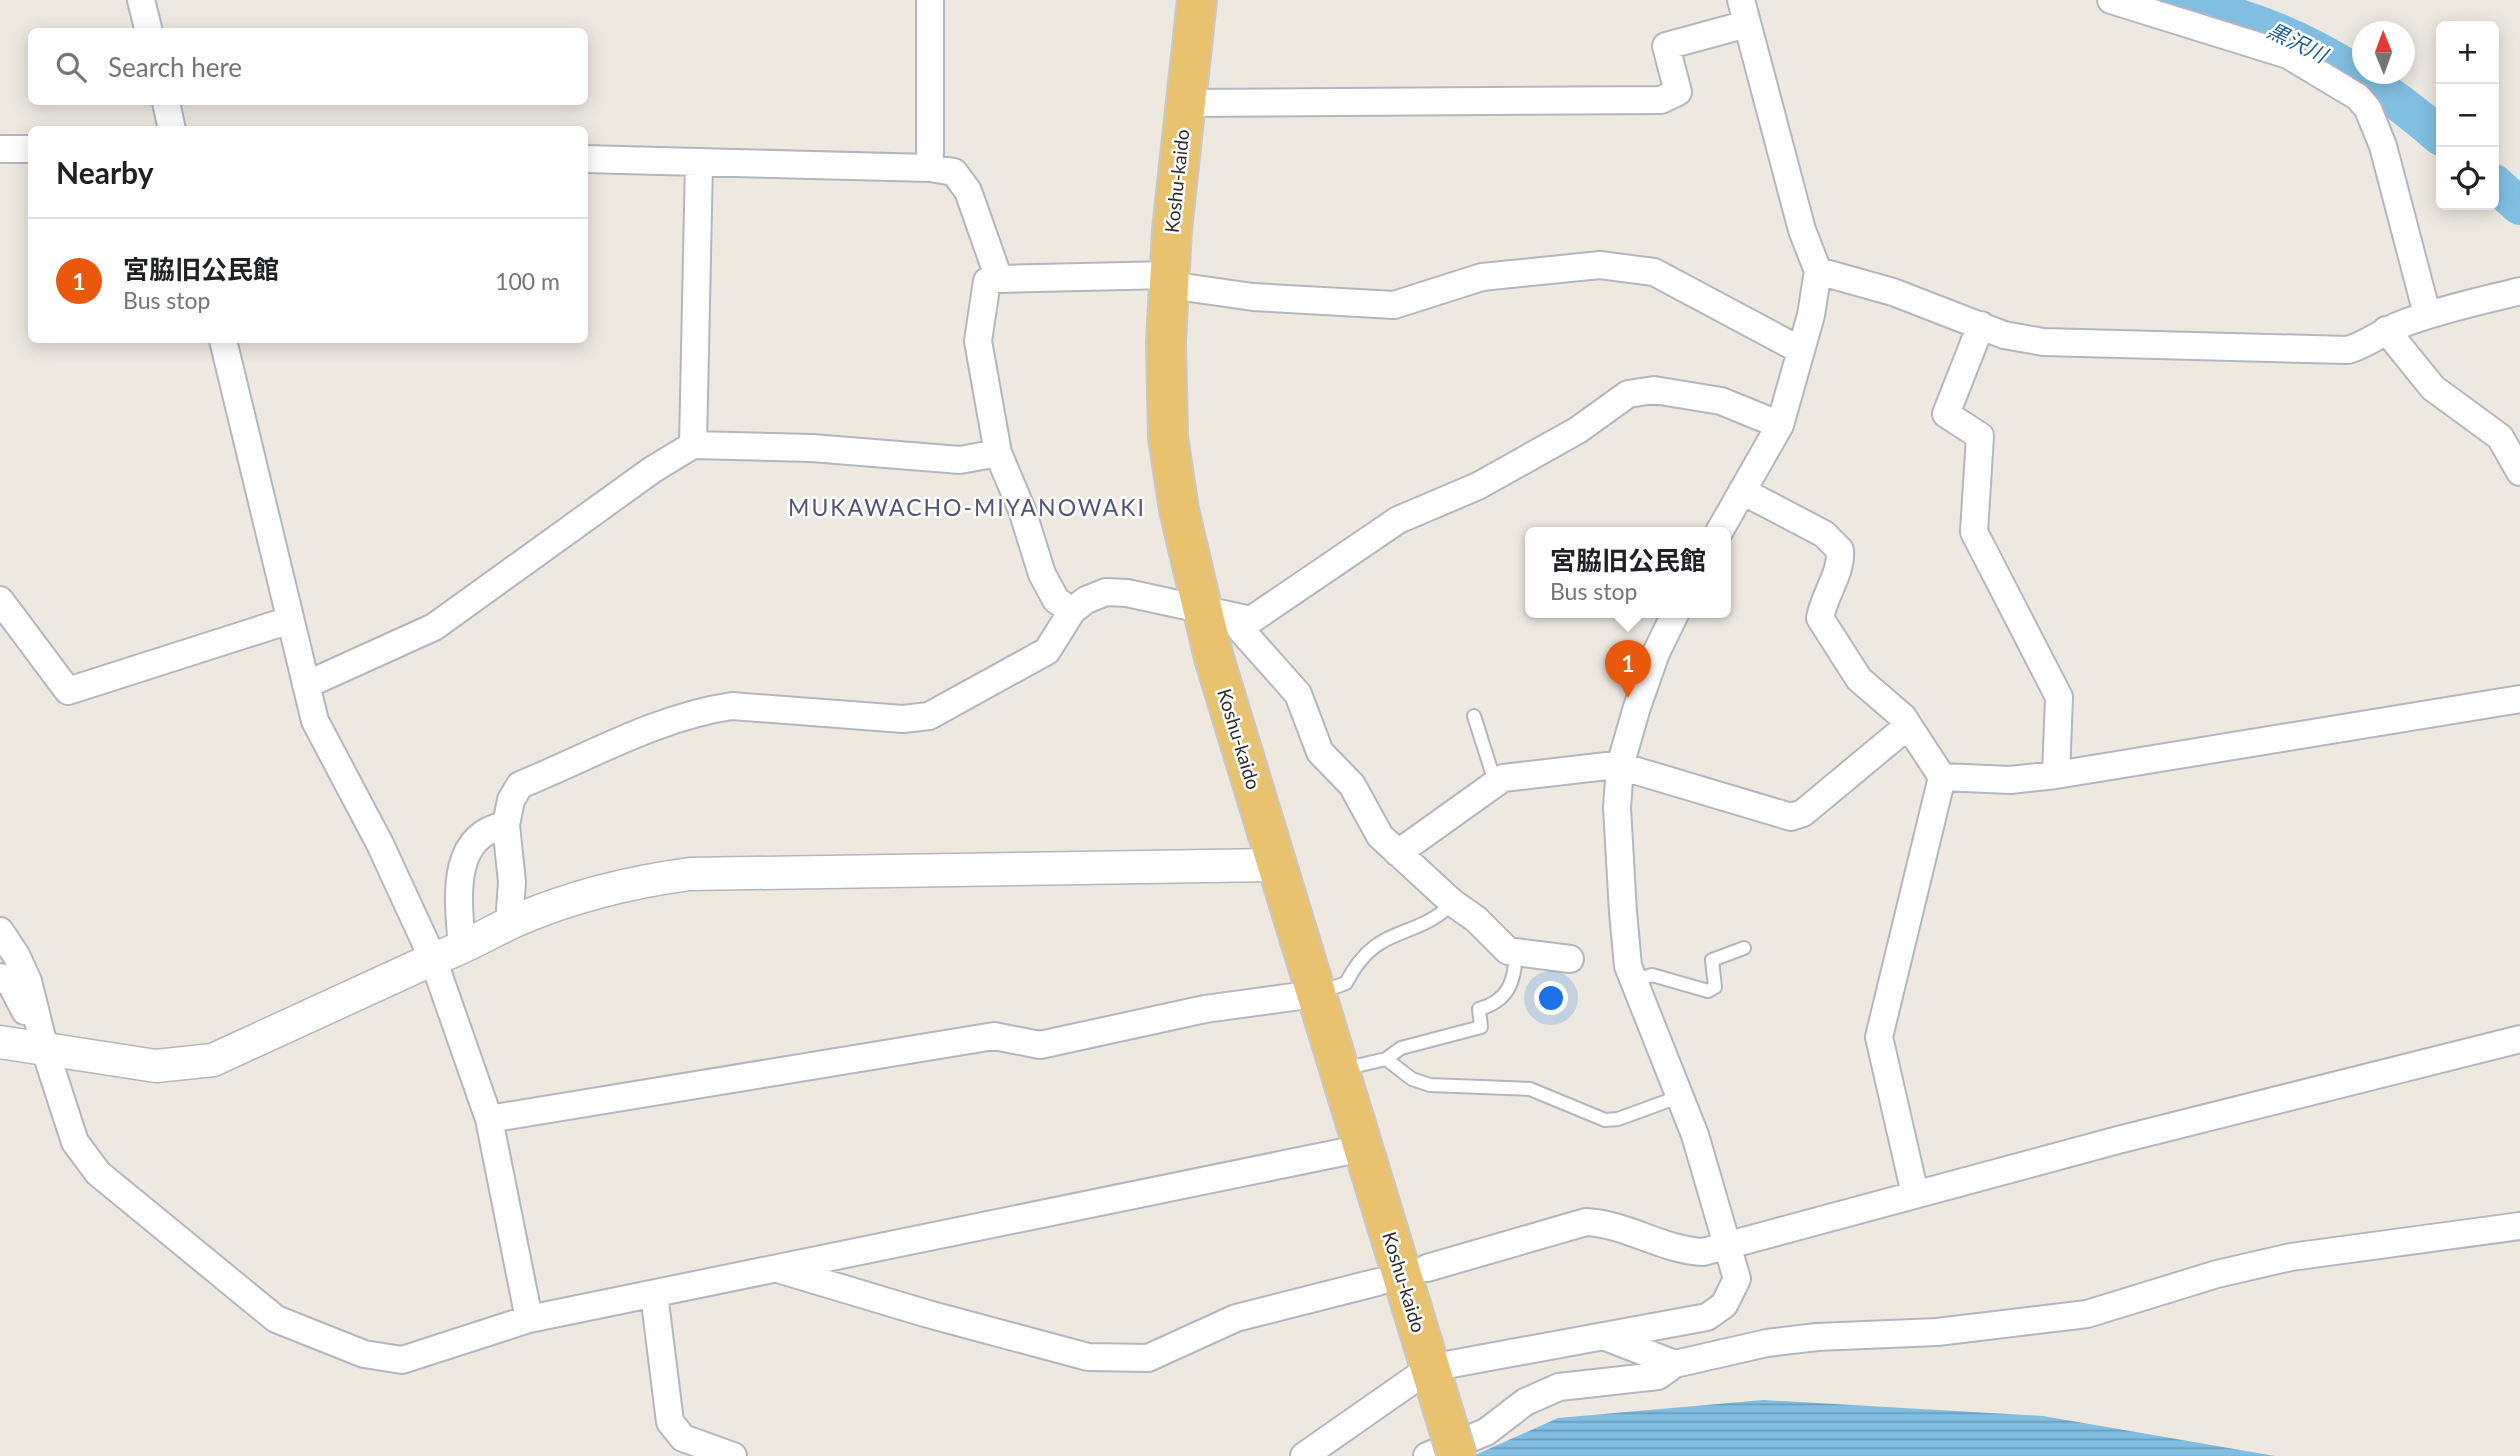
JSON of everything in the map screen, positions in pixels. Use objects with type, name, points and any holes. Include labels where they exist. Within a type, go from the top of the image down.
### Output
[{"type":"highway","name":"Koshu-kaido","points":[[1197,0],[1169,280],[1168,437],[1179,510],[1217,613],[1277,865],[1457,1456]]},
{"type":"street","points":[[141,0],[148,28]]},
{"type":"street","points":[[930,0],[930,168]]},
{"type":"street","points":[[2111,0],[2288,55],[2358,97],[2368,109],[2383,146],[2427,314]]},
{"type":"street","points":[[1186,103],[1661,100],[1678,92],[1666,46],[1745,7],[1802,230],[1818,271],[1811,315],[1780,425],[1722,527]]},
{"type":"street","points":[[167,105],[171,126]]},
{"type":"street","points":[[0,149],[28,149]]},
{"type":"street","points":[[588,159],[930,168],[954,172],[968,191],[999,279]]},
{"type":"street","points":[[693,445],[699,162]]},
{"type":"street","points":[[1072,611],[1056,600],[1042,574],[1022,510],[998,453],[978,341],[987,281],[1169,280],[1253,297],[1394,306],[1482,277],[1600,265],[1654,271],[1800,351]]},
{"type":"street","points":[[1818,271],[1893,292],[2004,335],[2043,342],[2348,349],[2363,345],[2386,330],[2427,314],[2520,291]]},
{"type":"street","points":[[1981,326],[1946,414],[1980,436],[1974,533],[2059,697],[2056,775]]},
{"type":"street","points":[[2386,330],[2433,388],[2500,437],[2520,472]]},
{"type":"street","points":[[224,343],[315,721],[380,844],[447,954],[489,1119],[529,1319]]},
{"type":"street","points":[[516,921],[510,910],[512,882],[506,825],[511,800],[520,785],[639,733],[705,710],[732,706],[903,719],[929,716],[1046,651],[1072,611],[1086,600],[1105,592],[1127,593],[1251,620],[1398,520],[1478,486],[1578,430],[1628,394],[1654,390],[1721,401],[1780,425]]},
{"type":"street","points":[[306,685],[434,626],[652,470],[693,445],[812,448],[960,460],[998,453]]},
{"type":"street","points":[[1742,491],[1824,534],[1840,550],[1841,561],[1823,601],[1820,618],[1858,679],[1903,717],[1942,777],[1879,1037],[1915,1194]]},
{"type":"street","points":[[0,600],[68,691],[290,620]]},
{"type":"street","points":[[1217,613],[1242,631],[1298,694],[1320,752],[1352,785],[1380,836],[1453,903],[1476,919],[1508,951],[1570,960]]},
{"type":"street","points":[[1304,1456],[1433,1378],[1603,1336],[1707,1317],[1724,1305],[1737,1279],[1681,1096],[1628,966],[1617,808],[1620,766],[1636,707],[1656,653],[1673,618]]},
{"type":"street","points":[[1942,777],[2010,780],[2056,775],[2520,699]]},
{"type":"street","points":[[1398,853],[1495,782],[1514,776],[1620,766],[1791,817],[1803,814],[1898,734],[1912,731]]},
{"type":"street","points":[[447,954],[458,882],[466,854],[488,828],[506,825]]},
{"type":"street","points":[[0,1042],[156,1066],[213,1060],[516,921],[575,897],[629,883],[690,874],[1277,865]]},
{"type":"street","points":[[0,931],[16,955],[28,981],[45,1050],[75,1142],[98,1173],[276,1319],[364,1354],[402,1360],[529,1319],[780,1270],[1363,1148]]},
{"type":"street","points":[[0,977],[11,984],[45,1050]]},
{"type":"street","points":[[489,1119],[994,1036],[1040,1045],[1205,1009],[1315,994]]},
{"type":"street","points":[[1427,1268],[1586,1222],[1606,1223],[1686,1251],[1703,1252],[1915,1194],[2520,1039]]},
{"type":"street","points":[[1427,1456],[1486,1432],[1525,1402],[1559,1387],[1658,1376],[1675,1364],[1767,1343],[1817,1337],[1937,1332],[2087,1314],[2217,1274],[2291,1257],[2520,1226]]},
{"type":"street","points":[[780,1270],[1088,1357],[1148,1358],[1236,1318],[1378,1282]]},
{"type":"street","points":[[654,1294],[670,1422],[683,1438],[733,1456]]},
{"type":"street","points":[[1603,1336],[1675,1364]]},
{"type":"lane","points":[[1474,716],[1495,782]]},
{"type":"lane","points":[[1315,994],[1346,983],[1357,962],[1377,942],[1439,916],[1453,903]]},
{"type":"lane","points":[[1633,981],[1652,975],[1708,991],[1715,987],[1712,960],[1744,948]]},
{"type":"lane","points":[[1339,1069],[1386,1059],[1401,1048],[1480,1027],[1479,1009],[1499,1003],[1504,996],[1516,953]]},
{"type":"lane","points":[[1386,1059],[1412,1079],[1430,1085],[1530,1089],[1605,1120],[1618,1119],[1681,1096]]},
{"type":"water","points":[[1763,1400],[2043,1416],[2275,1456],[1473,1456],[1558,1418]]},
{"type":"waterway","name":"黒沢川","points":[[2174,0],[2251,22],[2310,47],[2379,88],[2436,133]]},
{"type":"waterway","name":"黒沢川","points":[[2499,187],[2520,206]]},
{"type":"place","name":"宮脇旧公民館","points":[[1628,698]]},
{"type":"district","name":"MUKAWACHO-MIYANOWAKI","points":[[967,508]]}]
